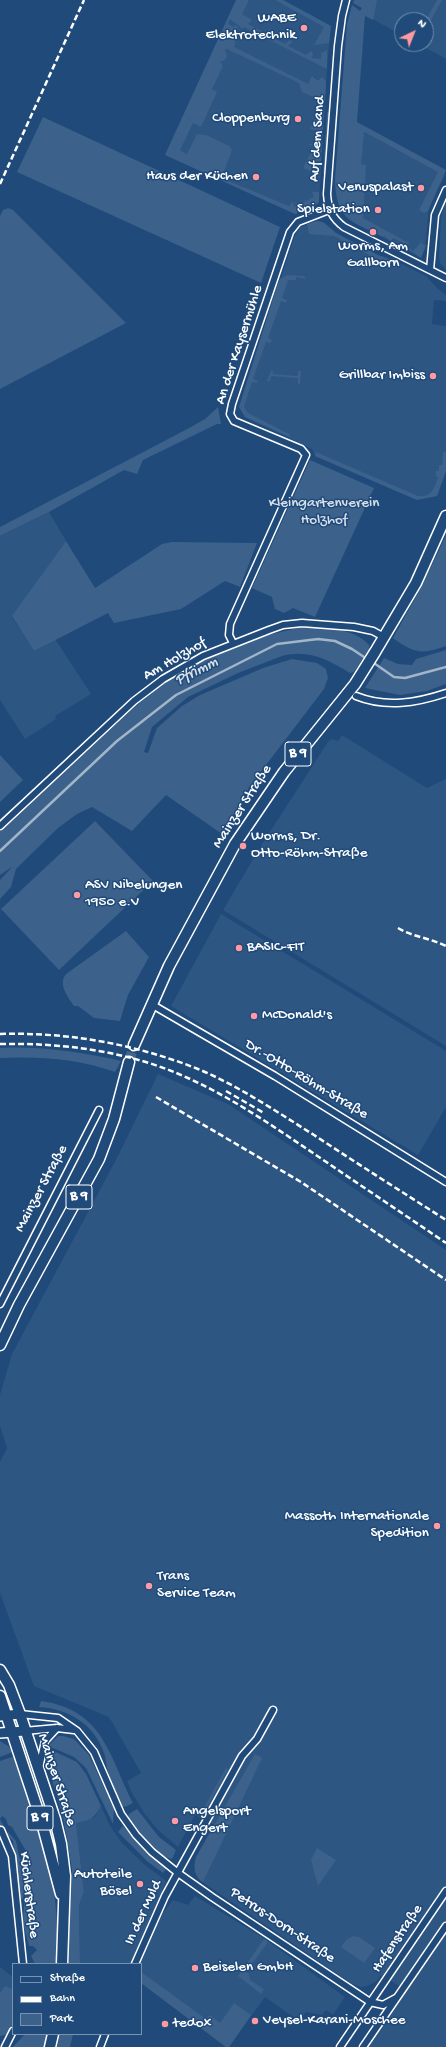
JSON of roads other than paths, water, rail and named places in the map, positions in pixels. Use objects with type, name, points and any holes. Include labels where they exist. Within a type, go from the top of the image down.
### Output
[{"type":"main road","name":"Mainzer Straße","points":[[134,1045],[151,1004],[235,844],[284,772],[352,694],[422,572],[446,516]]},
{"type":"main road","name":"B 9","points":[[0,1345],[19,1305],[98,1159],[114,1119],[129,1062]]},
{"type":"main road","name":"Mainzer Straße","points":[[0,1670],[9,1685],[20,1714],[24,1731],[61,1844],[65,1876],[62,1963]]},
{"type":"main road","name":"Mainzer Straße","points":[[0,1696],[3,1716],[11,1733],[46,1835],[63,1904]]},
{"type":"main road","name":"Petrus-Dorn-Straße","points":[[3,1716],[20,1714]]},
{"type":"main road","points":[[0,1733],[24,1731]]},
{"type":"main road","points":[[50,2047],[53,2035]]},
{"type":"street","name":"Auf dem Sand","points":[[329,210],[327,194],[335,80],[340,27],[346,0]]},
{"type":"street","points":[[430,270],[435,215],[446,190]]},
{"type":"street","points":[[329,210],[335,220],[344,227],[446,278]]},
{"type":"street","name":"An der Kaysermühle","points":[[233,643],[229,635],[230,624],[306,455],[301,449],[234,421],[230,414],[232,404],[290,232],[298,222],[329,210]]},
{"type":"street","name":"Am Holzhof","points":[[0,826],[91,739],[152,687],[203,656],[233,643],[283,626],[302,623],[354,627],[373,631],[384,637]]},
{"type":"street","points":[[352,694],[374,702],[399,703],[423,700],[446,693]]},
{"type":"street","name":"Dr.-Otto-Röhm-Straße","points":[[151,1004],[275,1076],[446,1182]]},
{"type":"street","name":"Mainzer Straße","points":[[0,1304],[99,1110]]},
{"type":"street","points":[[178,1873],[242,1756],[257,1739],[273,1710]]},
{"type":"street","name":"Petrus-Dorn-Straße","points":[[20,1714],[58,1718],[77,1731],[94,1752],[124,1819],[144,1844],[178,1873],[370,2002]]},
{"type":"street","points":[[24,1731],[57,1728],[77,1731]]},
{"type":"street","points":[[38,1771],[45,1741],[57,1728]]},
{"type":"street","name":"Küchlerstraße","points":[[1,1830],[12,1856],[23,1963]]},
{"type":"street","name":"In der Muld","points":[[135,1963],[165,1896],[178,1873]]},
{"type":"street","name":"Hafenstraße","points":[[340,2047],[446,1891]]},
{"type":"street","points":[[363,2047],[446,1926]]},
{"type":"street","points":[[370,2002],[383,2005],[396,1998]]},
{"type":"street","points":[[5,2047],[12,2033]]},
{"type":"street","points":[[100,2047],[105,2035]]},
{"type":"waterway","name":"Pfrimm","points":[[0,851],[117,741],[176,695],[277,644],[318,639],[335,641],[352,649],[367,659]]},
{"type":"waterway","name":"Pfrimm","points":[[371,661],[394,677],[405,678],[446,667]]},
{"type":"tunnel","points":[[129,1062],[134,1045]]},
{"type":"railway","points":[[0,184],[84,0]]},
{"type":"railway","points":[[398,928],[446,946]]},
{"type":"railway","points":[[0,1034],[51,1035],[101,1041],[126,1046],[174,1060],[198,1069],[228,1083],[258,1100],[446,1220]]},
{"type":"railway","points":[[0,1044],[38,1044],[94,1050],[149,1063],[193,1080],[254,1114],[446,1243]]},
{"type":"railway","points":[[226,1091],[264,1113]]},
{"type":"railway","points":[[156,1097],[301,1182],[446,1280]]},
{"type":"place","name":"WABE Elektrotechnik","points":[[304,28]]},
{"type":"place","name":"Cloppenburg","points":[[298,119]]},
{"type":"place","name":"Haus der Küchen","points":[[256,177]]},
{"type":"place","name":"Venuspalast","points":[[421,188]]},
{"type":"place","name":"Spielstation","points":[[378,210]]},
{"type":"place","name":"Worms, Am Gallborn","points":[[373,232]]},
{"type":"place","name":"Grillbar Imbiss","points":[[433,376]]},
{"type":"place","name":"Worms, Dr. Otto-Röhm-Straße","points":[[243,846]]},
{"type":"place","name":"ASV Nibelungen 1950 e.V","points":[[77,895]]},
{"type":"place","name":"BASIC-FIT","points":[[239,948]]},
{"type":"place","name":"McDonald's","points":[[254,1016]]},
{"type":"place","name":"Massoth Internationale Spedition","points":[[437,1526]]},
{"type":"place","name":"Trans Service Team","points":[[149,1586]]},
{"type":"place","name":"Angelsport Engert","points":[[175,1821]]},
{"type":"place","name":"Autoteile Bösel","points":[[140,1884]]},
{"type":"place","name":"Beiselen GmbH","points":[[195,1968]]},
{"type":"place","name":"Veysel-Karani-Moschee","points":[[255,2021]]},
{"type":"place","name":"tedox","points":[[165,2024]]},
{"type":"park label","name":"Kleingartenverein Holzhof","points":[[324,512]]}]
